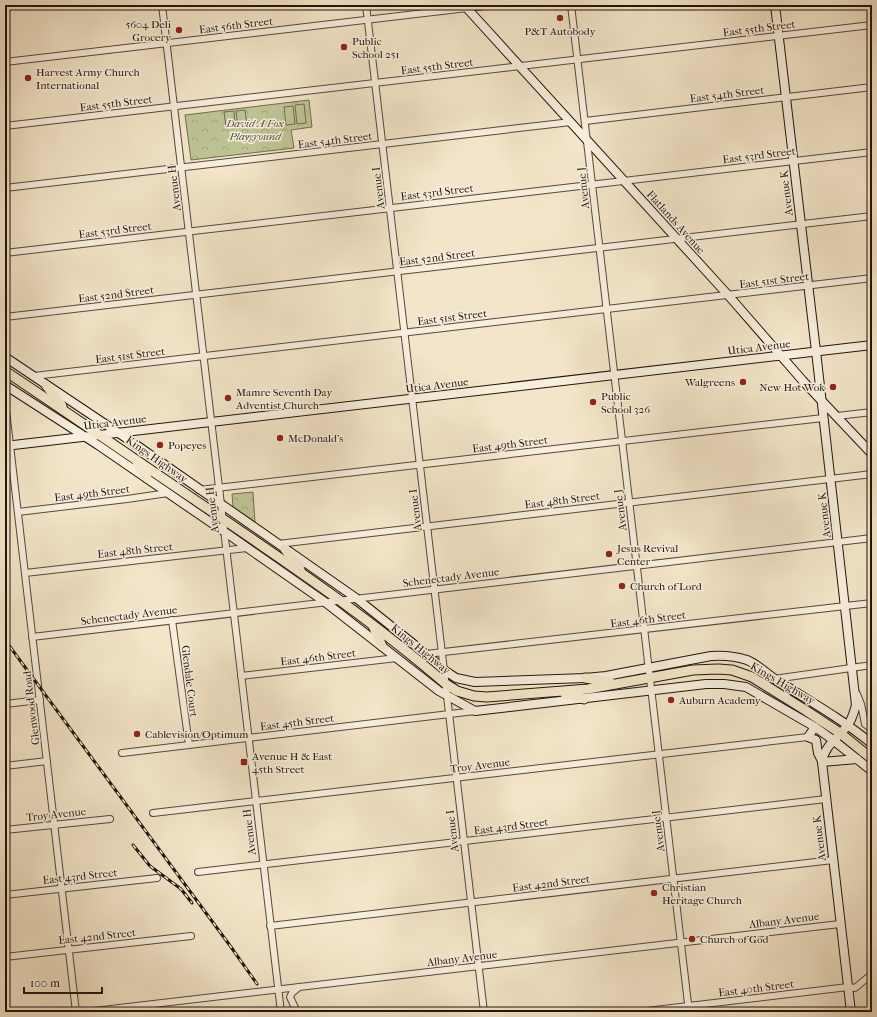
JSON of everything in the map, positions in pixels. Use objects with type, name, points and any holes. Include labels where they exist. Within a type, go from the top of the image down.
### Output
[{"type":"main road","name":"Kings Highway","points":[[5,371],[223,518],[304,575],[372,625],[446,684],[459,692],[474,696],[487,697],[558,692],[588,689],[706,669],[718,669],[742,673],[767,686],[840,733],[872,759]]},
{"type":"main road","points":[[46,385],[66,412]]},
{"type":"main road","points":[[135,459],[147,478]]},
{"type":"main road","points":[[281,547],[304,575]]},
{"type":"main road","points":[[372,625],[382,646]]},
{"type":"main road","points":[[585,678],[618,684]]},
{"type":"main road","points":[[558,692],[584,699]]},
{"type":"street","name":"Avenue H","points":[[162,5],[281,1012]]},
{"type":"street","name":"Avenue I","points":[[366,5],[484,1012]]},
{"type":"street","name":"East 56th Street","points":[[5,62],[465,7],[493,5]]},
{"type":"street","name":"Avenue J","points":[[571,5],[688,1009]]},
{"type":"street","name":"Avenue K","points":[[775,5],[855,689],[856,705],[854,713],[848,725],[833,740],[823,755],[822,762],[851,1012]]},
{"type":"street","name":"Flatlands Avenue","points":[[465,7],[728,295],[798,375],[872,454]]},
{"type":"street","name":"East 55th Street","points":[[5,126],[872,25]]},
{"type":"street","name":"East 54th Street","points":[[585,121],[872,87]]},
{"type":"street","name":"East 54th Street","points":[[5,188],[571,122]]},
{"type":"street","name":"East 53rd Street","points":[[5,253],[872,152]]},
{"type":"street","name":"East 52nd Street","points":[[5,317],[872,216]]},
{"type":"street","name":"East 51st Street","points":[[34,376],[872,278]]},
{"type":"street","name":"Utica Avenue","points":[[8,446],[872,345]]},
{"type":"street","name":"Kings Highway","points":[[5,357],[118,433],[221,506],[356,598],[444,670],[456,678],[475,682],[585,678],[711,656],[724,655],[737,657],[749,661],[848,725],[872,744]]},
{"type":"street","name":"Kings Highway","points":[[5,385],[147,478],[248,548],[325,602],[447,696],[475,712],[712,684],[746,687],[815,727],[872,771]]},
{"type":"street","name":"Glenwood Road","points":[[5,402],[8,446],[18,512],[76,1012]]},
{"type":"street","points":[[837,416],[872,412]]},
{"type":"street","name":"East 49th Street","points":[[199,490],[823,418]]},
{"type":"street","name":"East 48th Street","points":[[281,547],[427,526],[872,474]]},
{"type":"street","name":"East 49th Street","points":[[18,512],[168,493]]},
{"type":"street","name":"Schenectady Avenue","points":[[32,637],[872,538]]},
{"type":"street","name":"East 48th Street","points":[[25,573],[248,548]]},
{"type":"street","name":"East 46th Street","points":[[426,654],[872,603]]},
{"type":"street","name":"Glendale Court","points":[[172,620],[188,745]]},
{"type":"street","name":"East 46th Street","points":[[241,676],[397,658]]},
{"type":"street","points":[[774,678],[872,665]]},
{"type":"street","points":[[855,689],[861,704],[864,724],[872,729]]},
{"type":"street","points":[[5,704],[40,700]]},
{"type":"street","name":"East 45th Street","points":[[122,753],[475,712]]},
{"type":"street","points":[[815,727],[808,737],[816,740],[818,753],[822,762],[857,759]]},
{"type":"street","name":"Troy Avenue","points":[[153,813],[808,737]]},
{"type":"street","points":[[5,766],[47,761]]},
{"type":"street","name":"East 43rd Street","points":[[198,872],[826,799]]},
{"type":"street","name":"Troy Avenue","points":[[5,830],[110,818]]},
{"type":"street","name":"East 42nd Street","points":[[270,926],[833,860]]},
{"type":"street","name":"East 43rd Street","points":[[5,895],[158,878]]},
{"type":"street","name":"Albany Avenue","points":[[85,1012],[840,924]]},
{"type":"street","name":"East 42nd Street","points":[[5,957],[191,936]]},
{"type":"street","name":"East 40th Street","points":[[638,1012],[688,1009],[854,988],[872,974]]},
{"type":"street","points":[[297,1012],[290,997],[292,993],[300,987]]},
{"type":"green space","name":"David A Fox Playground","points":[[309,100],[312,127],[291,130],[294,148],[191,160],[185,115]]},
{"type":"green space","points":[[304,104],[306,123],[297,124],[295,105]]},
{"type":"green space","points":[[293,106],[295,124],[286,125],[284,107]]},
{"type":"green space","points":[[245,110],[247,125],[238,126],[236,111]]},
{"type":"green space","points":[[234,111],[235,126],[226,127],[224,112]]},
{"type":"green space","points":[[253,492],[255,522],[233,507],[232,494]]},
{"type":"railway","points":[[5,640],[257,984]]},
{"type":"railway","points":[[133,845],[150,866],[181,889],[192,903]]},
{"type":"place","name":"P&T Autobody","points":[[560,18]]},
{"type":"place","name":"5604 Deli Grocery","points":[[179,30]]},
{"type":"place","name":"Public School 251","points":[[344,47]]},
{"type":"place","name":"Harvest Army Church International","points":[[28,78]]},
{"type":"place","name":"Walgreens","points":[[743,382]]},
{"type":"place","name":"New Hot Wok","points":[[833,387]]},
{"type":"place","name":"Mamre Seventh Day Adventist Church","points":[[228,398]]},
{"type":"place","name":"Public School 326","points":[[593,402]]},
{"type":"place","name":"McDonald's","points":[[280,438]]},
{"type":"place","name":"Popeyes","points":[[160,445]]},
{"type":"place","name":"Jesus Revival Center","points":[[609,554]]},
{"type":"place","name":"Church of Lord","points":[[622,586]]},
{"type":"place","name":"Auburn Academy","points":[[671,700]]},
{"type":"place","name":"Cablevision/Optimum","points":[[137,734]]},
{"type":"place","name":"Avenue H & East 45th Street","points":[[244,762]]},
{"type":"place","name":"Christian Heritage Church","points":[[654,893]]},
{"type":"place","name":"Church of God","points":[[692,939]]}]
